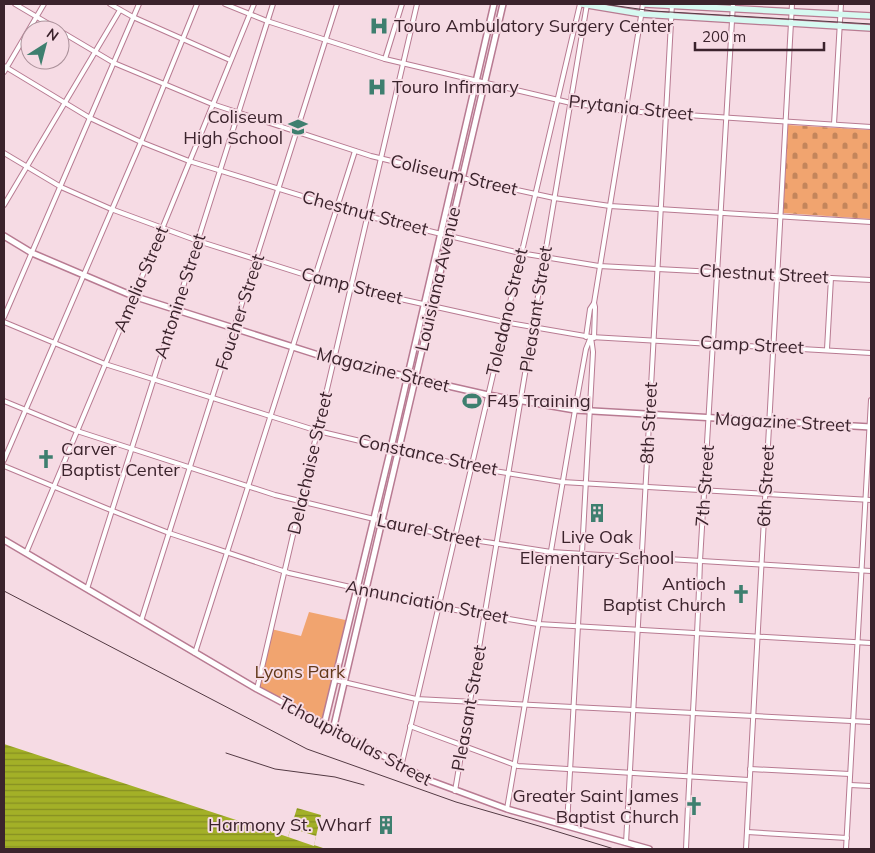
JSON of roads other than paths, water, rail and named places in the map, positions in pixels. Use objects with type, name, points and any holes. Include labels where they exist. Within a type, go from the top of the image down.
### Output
[{"type":"main road","points":[[584,4],[642,14],[871,28]]},
{"type":"main road","points":[[644,4],[732,6],[791,12],[871,16]]},
{"type":"street","name":"Coliseum Street","points":[[15,4],[42,20]]},
{"type":"street","points":[[4,72],[5,67],[44,4]]},
{"type":"street","points":[[110,4],[133,17],[230,60]]},
{"type":"street","points":[[4,317],[139,4]]},
{"type":"street","points":[[4,460],[82,275],[141,142],[197,4]]},
{"type":"street","name":"Prytania Street","points":[[225,4],[267,21],[385,59],[556,100],[625,111],[871,127]]},
{"type":"street","name":"Amelia Street","points":[[26,553],[254,4]]},
{"type":"street","name":"Antonine Street","points":[[87,589],[273,4]]},
{"type":"street","name":"Foucher Street","points":[[141,621],[337,4]]},
{"type":"street","points":[[385,59],[402,4]]},
{"type":"street","name":"Delachaise Street","points":[[257,689],[417,4]]},
{"type":"street","name":"Louisiana Avenue","points":[[324,725],[391,448],[494,4]]},
{"type":"street","name":"Louisiana Avenue","points":[[333,730],[503,4]]},
{"type":"street","name":"Toledano Street","points":[[401,766],[556,100],[584,4]]},
{"type":"street","name":"Pleasant Street","points":[[455,791],[554,198],[572,103],[584,4]]},
{"type":"street","points":[[507,809],[574,410],[590,337],[625,111],[644,4]]},
{"type":"street","name":"6th Street","points":[[746,849],[792,4]]},
{"type":"street","points":[[834,124],[841,4]]},
{"type":"street","name":"8th Street","points":[[626,843],[672,5]]},
{"type":"street","name":"7th Street","points":[[686,849],[692,713],[698,634],[700,561],[710,418],[732,6]]},
{"type":"street","points":[[4,205],[120,10]]},
{"type":"street","points":[[488,28],[497,30]]},
{"type":"street","name":"Coliseum Street","points":[[70,37],[114,63],[163,85],[238,114],[355,151],[462,178],[554,198],[610,206],[871,222]]},
{"type":"street","name":"Chestnut Street","points":[[5,67],[90,118],[141,142],[189,161],[367,216],[448,236],[520,253],[600,266],[871,280]]},
{"type":"street","points":[[195,653],[355,151]]},
{"type":"street","name":"Camp Street","points":[[4,153],[61,187],[162,229],[351,288],[533,328],[590,337],[871,353]]},
{"type":"street","name":"Magazine Street","points":[[4,236],[32,253],[133,296],[334,360],[488,395],[574,410],[870,426]]},
{"type":"street","points":[[827,349],[831,278]]},
{"type":"street","points":[[567,826],[592,352],[590,308],[594,303]]},
{"type":"street","name":"Constance Street","points":[[4,322],[105,364],[318,431],[470,466],[562,482],[871,500]]},
{"type":"street","points":[[846,849],[871,400]]},
{"type":"street","name":"Laurel Street","points":[[4,401],[77,431],[301,502],[454,537],[551,552],[871,571]]},
{"type":"street","points":[[399,412],[407,414]]},
{"type":"street","name":"Annunciation Street","points":[[4,466],[169,533],[285,571],[438,607],[538,624],[871,643]]},
{"type":"street","name":"Tchoupitoulas Street","points":[[4,540],[257,689],[401,766],[455,791],[507,809],[648,849]]},
{"type":"street","points":[[336,680],[416,698],[871,722]]},
{"type":"street","points":[[410,726],[514,765],[750,780]]},
{"type":"street","points":[[750,769],[850,774]]},
{"type":"street","points":[[850,786],[871,786]]},
{"type":"street","points":[[747,832],[847,838]]},
{"type":"tram line","points":[[603,4],[653,11],[871,24]]},
{"type":"railway","points":[[4,591],[307,749],[456,802],[614,849]]},
{"type":"railway","points":[[226,753],[275,769],[335,777],[364,785]]},
{"type":"place","name":"Touro Ambulatory Surgery Center","points":[[379,26]]},
{"type":"place","name":"Touro Infirmary","points":[[377,87]]},
{"type":"place","name":"Coliseum High School","points":[[298,127]]},
{"type":"place","name":"F45 Training","points":[[472,401]]},
{"type":"place","name":"Carver Baptist Center","points":[[46,459]]},
{"type":"place","name":"Live Oak Elementary School","points":[[597,513]]},
{"type":"place","name":"Antioch Baptist Church","points":[[741,594]]},
{"type":"place","name":"Greater Saint James Baptist Church","points":[[694,806]]},
{"type":"place","name":"Harmony St. Wharf","points":[[386,825]]},
{"type":"park label","name":"Lyons Park","points":[[300,672]]}]
